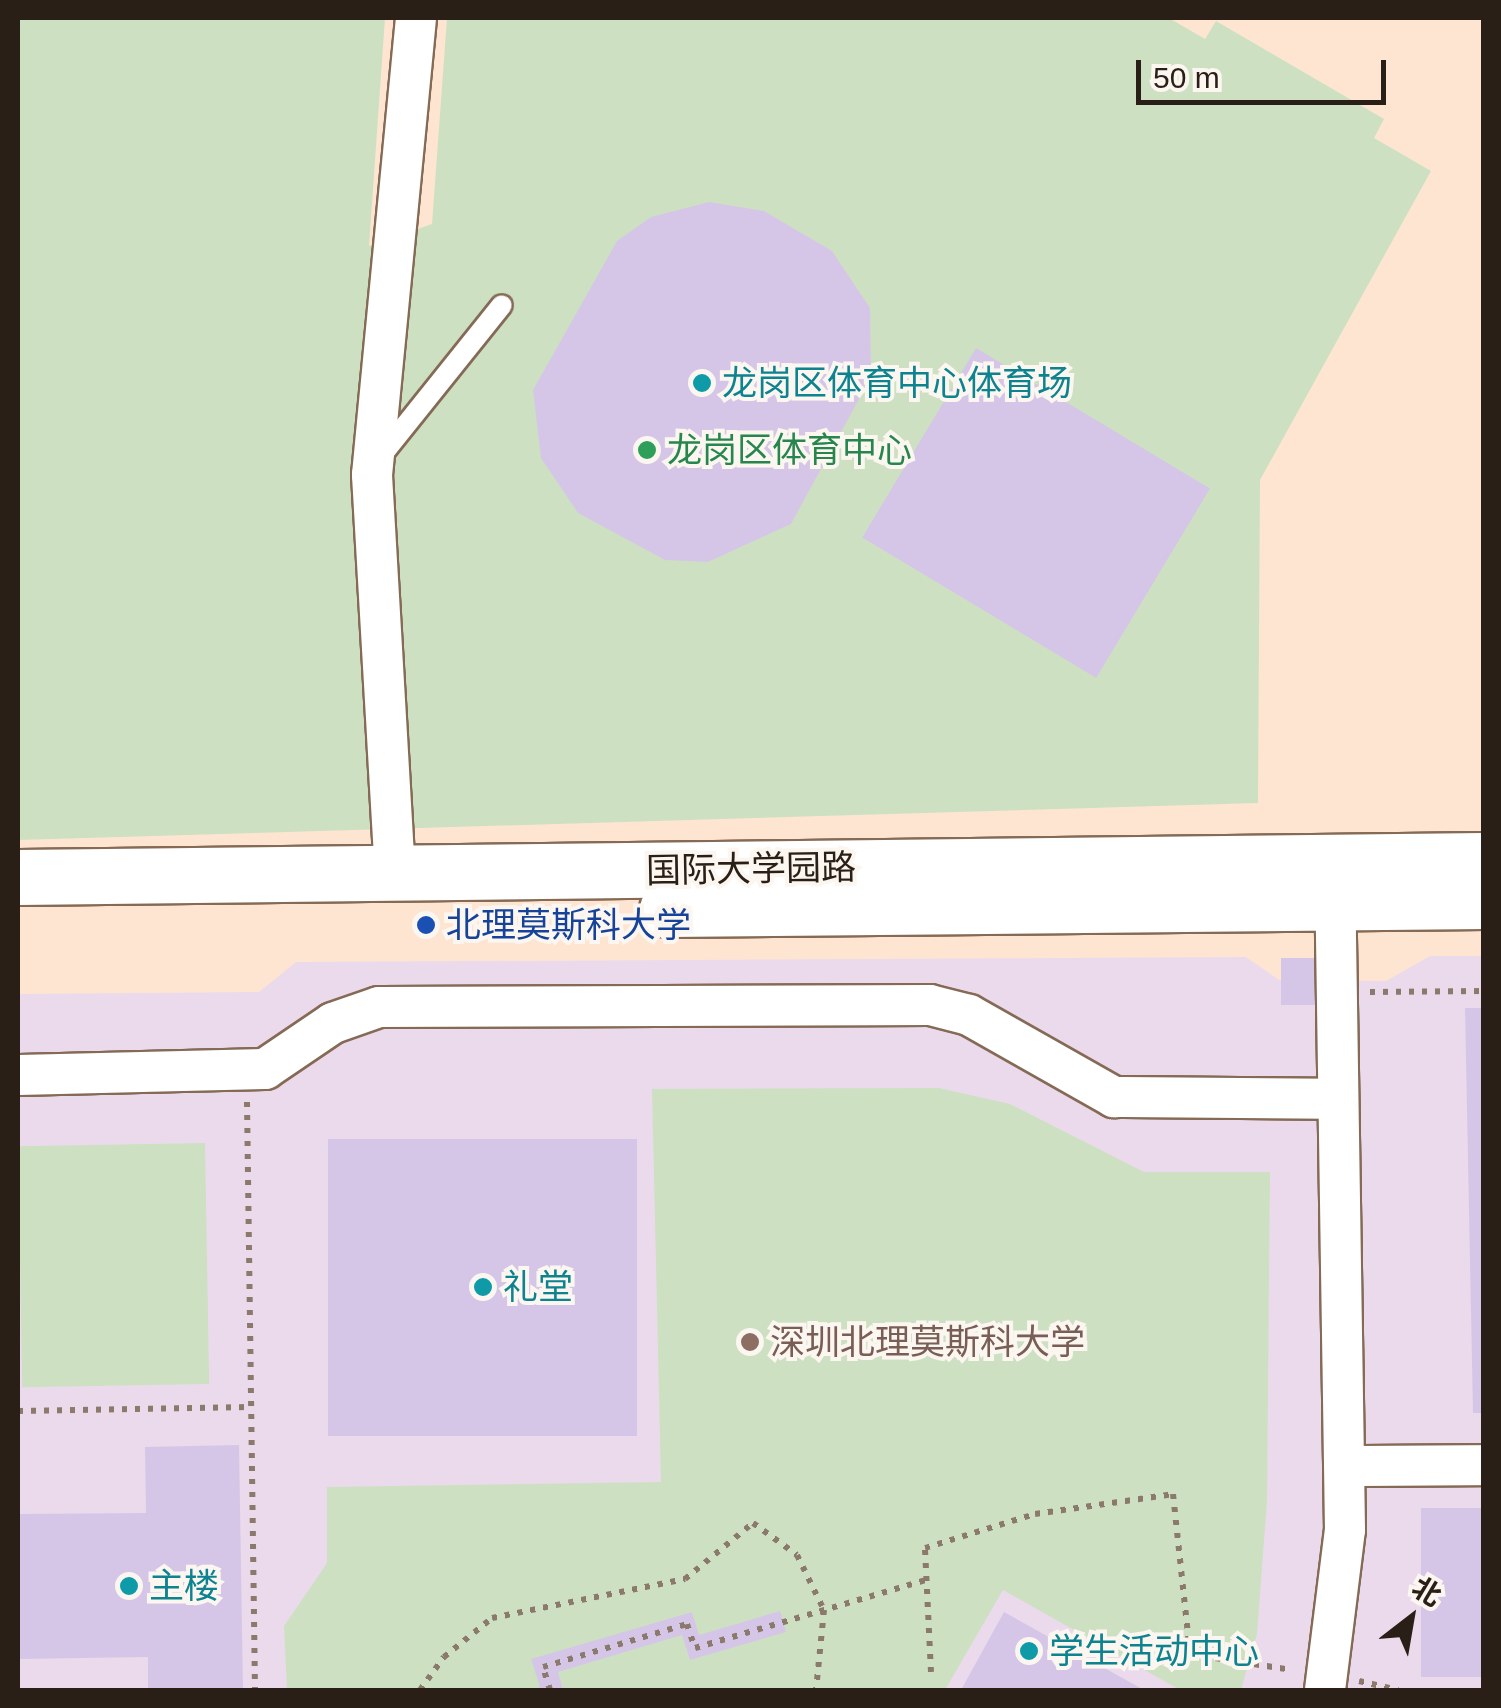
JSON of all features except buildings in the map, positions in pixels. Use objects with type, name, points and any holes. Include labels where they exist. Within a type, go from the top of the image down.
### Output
[{"type":"street","points":[[395,874],[372,475],[416,18]]},
{"type":"street","name":"国际大学园路","points":[[18,915],[1335,882],[1484,860]]},
{"type":"street","name":"国际大学园路","points":[[18,878],[395,874],[1335,882],[1484,900]]},
{"type":"street","points":[[1327,1683],[1345,1466],[1335,882]]},
{"type":"street","points":[[18,1075],[246,1072],[379,1008],[930,1006],[969,1015],[1114,1097],[1337,1099]]},
{"type":"street","points":[[1345,1466],[1484,1464]]},
{"type":"lane","points":[[372,475],[502,305]]},
{"type":"path","points":[[1336,992],[1484,991]]},
{"type":"path","points":[[246,1072],[255,1690]]},
{"type":"path","points":[[18,1411],[251,1407]]},
{"type":"path","points":[[931,1672],[925,1548],[1035,1514],[1173,1494],[1190,1654],[1327,1683]]},
{"type":"path","points":[[420,1690],[444,1657],[492,1618],[685,1579],[753,1523],[797,1555],[824,1610],[816,1690]]},
{"type":"path","points":[[550,1690],[543,1667],[688,1624],[695,1648],[926,1580]]},
{"type":"shaded area","name":"深圳北理莫斯科大学","points":[[1430,956],[1483,956],[1483,1690],[18,1690],[18,994],[259,992],[296,962],[1246,957],[1279,980],[1386,981]]},
{"type":"green space","name":"龙岗区体育中心","points":[[18,18],[385,18],[369,246],[432,224],[447,18],[1169,18],[1205,39],[1216,21],[1384,119],[1374,138],[1431,171],[1260,480],[1258,803],[18,840]]},
{"type":"green space","points":[[939,1088],[1010,1104],[1144,1172],[1270,1172],[1267,1501],[1257,1634],[1241,1690],[1180,1690],[1003,1590],[945,1690],[287,1690],[284,1626],[327,1563],[327,1487],[661,1482],[652,1089]]},
{"type":"green space","points":[[205,1143],[209,1384],[22,1387],[18,1146]]},
{"type":"place","name":"龙岗区体育中心体育场","points":[[702,383]]},
{"type":"place","name":"龙岗区体育中心","points":[[647,450]]},
{"type":"place","name":"北理莫斯科大学","points":[[426,925]]},
{"type":"place","name":"礼堂","points":[[483,1287]]},
{"type":"place","name":"深圳北理莫斯科大学","points":[[750,1342]]},
{"type":"place","name":"主楼","points":[[129,1586]]},
{"type":"place","name":"学生活动中心","points":[[1029,1651]]}]
